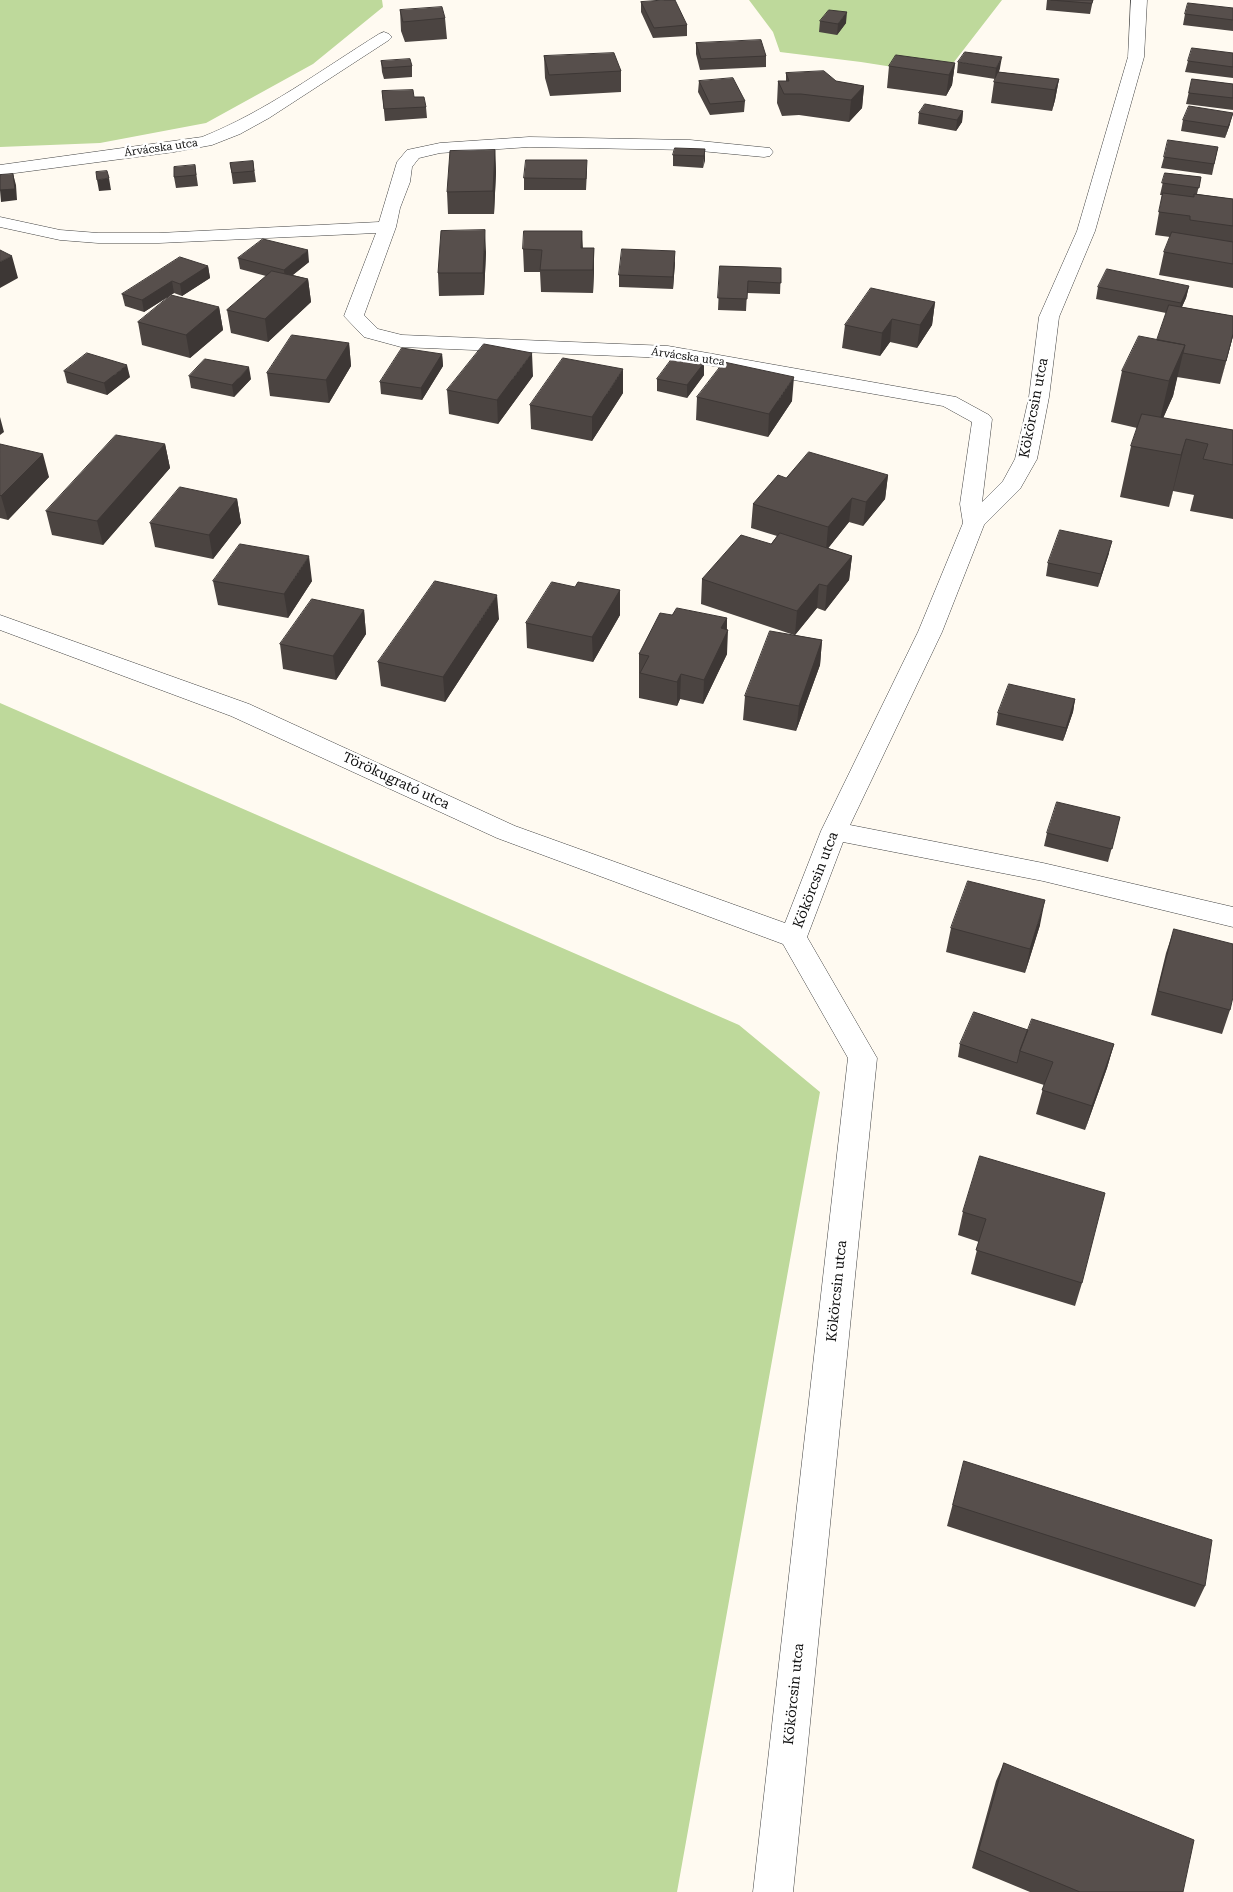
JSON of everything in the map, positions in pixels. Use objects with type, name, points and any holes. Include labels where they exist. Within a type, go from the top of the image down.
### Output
[{"type":"street","name":"Kökörcsin utca","points":[[773,1892],[863,1058],[793,937],[834,831],[930,632],[974,523],[1012,484],[1026,459],[1039,397],[1049,317],[1086,231],[1136,57],[1139,0]]},
{"type":"street","name":"Árvácska utca","points":[[0,170],[206,141],[234,130],[263,114],[384,37]]},
{"type":"street","name":"Árvácska utca","points":[[764,152],[690,145],[529,142],[440,148],[413,154],[402,166],[401,182],[391,208],[387,227],[354,316],[371,332],[401,341],[668,352],[949,401],[982,419],[971,504],[974,523]]},
{"type":"street","points":[[0,222],[60,235],[98,238],[159,238],[387,227]]},
{"type":"street","name":"Törökugrató utca","points":[[0,622],[240,710],[506,832],[793,937]]},
{"type":"street","points":[[834,831],[1043,872],[1233,917]]},
{"type":"green space","points":[[0,0],[382,0],[383,7],[313,64],[206,123],[100,143],[0,147]]},
{"type":"green space","points":[[749,0],[1002,0],[944,75],[780,52],[773,32]]},
{"type":"green space","points":[[0,703],[739,1025],[820,1092],[677,1892],[0,1892]]},
{"type":"building","points":[[675,0],[687,25],[654,28],[641,2]]},
{"type":"building","points":[[1051,0],[1093,0],[1092,3]]},
{"type":"building","points":[[1188,3],[1233,8],[1233,20],[1185,14]]},
{"type":"building","points":[[442,7],[445,18],[403,22],[400,10]]},
{"type":"building","points":[[829,10],[847,12],[838,24],[820,21]]},
{"type":"building","points":[[761,40],[766,56],[701,59],[696,43]]},
{"type":"building","points":[[1192,48],[1233,53],[1233,67],[1188,61]]},
{"type":"building","points":[[965,52],[1002,57],[996,68],[958,62]]},
{"type":"building","points":[[614,53],[621,71],[549,75],[544,56]]},
{"type":"building","points":[[896,55],[955,63],[949,75],[889,66]]},
{"type":"building","points":[[410,59],[412,66],[383,68],[381,61]]},
{"type":"building","points":[[824,71],[836,81],[864,86],[851,100],[801,94],[784,94],[778,81],[789,81],[786,73]]},
{"type":"building","points":[[998,72],[1059,79],[1055,90],[994,82]]},
{"type":"building","points":[[733,78],[745,101],[710,104],[699,81]]},
{"type":"building","points":[[1192,79],[1233,84],[1233,98],[1189,93]]},
{"type":"building","points":[[413,90],[414,97],[424,97],[426,107],[384,109],[382,91]]},
{"type":"building","points":[[925,104],[963,111],[957,120],[919,113]]},
{"type":"building","points":[[1189,106],[1233,113],[1228,127],[1183,120]]},
{"type":"building","points":[[1168,140],[1218,147],[1214,164],[1164,157]]},
{"type":"building","points":[[675,148],[705,149],[704,156],[673,155]]},
{"type":"building","points":[[495,150],[493,191],[447,192],[450,151]]},
{"type":"building","points":[[526,160],[587,160],[586,179],[524,178]]},
{"type":"building","points":[[253,161],[254,171],[232,173],[230,163]]},
{"type":"building","points":[[195,165],[196,175],[174,177],[174,167]]},
{"type":"building","points":[[107,171],[109,178],[97,180],[96,172]]},
{"type":"building","points":[[1165,173],[1201,177],[1199,188],[1162,183]]},
{"type":"building","points":[[13,174],[15,189],[0,190],[0,175]]},
{"type":"building","points":[[1163,193],[1194,197],[1194,194],[1233,199],[1233,226],[1190,220],[1190,216],[1159,212]]},
{"type":"building","points":[[485,230],[483,273],[438,273],[441,231]]},
{"type":"building","points":[[524,231],[582,231],[581,248],[594,248],[593,270],[540,270],[542,250],[523,249]]},
{"type":"building","points":[[1172,232],[1233,242],[1233,264],[1164,252]]},
{"type":"building","points":[[263,239],[308,250],[284,270],[238,258]]},
{"type":"building","points":[[622,249],[675,251],[673,277],[619,275]]},
{"type":"building","points":[[0,250],[12,256],[0,262]]},
{"type":"building","points":[[180,257],[208,266],[180,284],[172,281],[142,300],[122,294]]},
{"type":"building","points":[[720,266],[781,268],[781,283],[748,281],[747,299],[718,298]]},
{"type":"building","points":[[1107,269],[1189,286],[1181,303],[1098,287]]},
{"type":"building","points":[[272,271],[308,279],[265,319],[227,310]]},
{"type":"building","points":[[871,288],[935,302],[920,325],[892,319],[882,333],[845,325]]},
{"type":"building","points":[[171,295],[219,307],[186,335],[138,322]]},
{"type":"building","points":[[1169,305],[1233,316],[1233,334],[1226,361],[1183,353],[1185,345],[1157,340]]},
{"type":"building","points":[[292,335],[349,343],[326,380],[267,373]]},
{"type":"building","points":[[1139,336],[1185,345],[1169,381],[1122,371]]},
{"type":"building","points":[[484,344],[532,353],[497,400],[447,390]]},
{"type":"building","points":[[402,348],[442,354],[421,388],[380,382]]},
{"type":"building","points":[[87,353],[127,365],[104,383],[64,371]]},
{"type":"building","points":[[674,356],[704,363],[687,385],[657,379]]},
{"type":"building","points":[[563,358],[623,369],[592,417],[530,405]]},
{"type":"building","points":[[205,359],[249,367],[232,385],[189,376]]},
{"type":"building","points":[[724,362],[794,377],[769,414],[697,397]]},
{"type":"building","points":[[1142,414],[1233,430],[1233,465],[1203,459],[1208,444],[1186,439],[1181,455],[1131,446]]},
{"type":"building","points":[[116,435],[165,444],[97,521],[46,511]]},
{"type":"building","points":[[0,444],[43,454],[1,496],[0,495]]},
{"type":"building","points":[[809,452],[888,475],[866,502],[852,498],[828,527],[753,504],[778,475],[786,478]]},
{"type":"building","points":[[180,487],[237,499],[209,535],[150,523]]},
{"type":"building","points":[[1060,530],[1112,541],[1101,574],[1048,563]]},
{"type":"building","points":[[780,533],[852,556],[827,586],[819,584],[797,611],[702,579],[741,535],[771,544]]},
{"type":"building","points":[[240,544],[309,556],[284,594],[213,581]]},
{"type":"building","points":[[435,581],[497,595],[443,677],[378,662]]},
{"type":"building","points":[[552,582],[575,587],[578,582],[620,590],[592,637],[526,623]]},
{"type":"building","points":[[312,599],[364,610],[333,656],[280,644]]},
{"type":"building","points":[[677,608],[727,618],[721,628],[728,630],[704,680],[681,674],[677,682],[640,673],[649,656],[639,654],[660,613],[672,615]]},
{"type":"building","points":[[770,631],[822,640],[799,706],[745,696]]},
{"type":"building","points":[[1009,684],[1075,699],[1066,728],[998,713]]},
{"type":"building","points":[[1057,802],[1120,817],[1112,849],[1047,833]]},
{"type":"building","points":[[968,881],[1045,900],[1030,949],[951,928]]},
{"type":"building","points":[[1174,929],[1233,944],[1233,997],[1230,1010],[1158,991]]},
{"type":"building","points":[[974,1012],[1028,1030],[1017,1063],[960,1044]]},
{"type":"building","points":[[1032,1019],[1114,1044],[1092,1106],[1042,1090],[1053,1062],[1020,1051]]},
{"type":"building","points":[[980,1156],[1105,1193],[1082,1283],[976,1250],[986,1219],[963,1212]]},
{"type":"building","points":[[964,1461],[1212,1540],[1205,1586],[953,1505]]},
{"type":"building","points":[[1004,1763],[1194,1840],[1183,1892],[1080,1892],[979,1850]]}]
